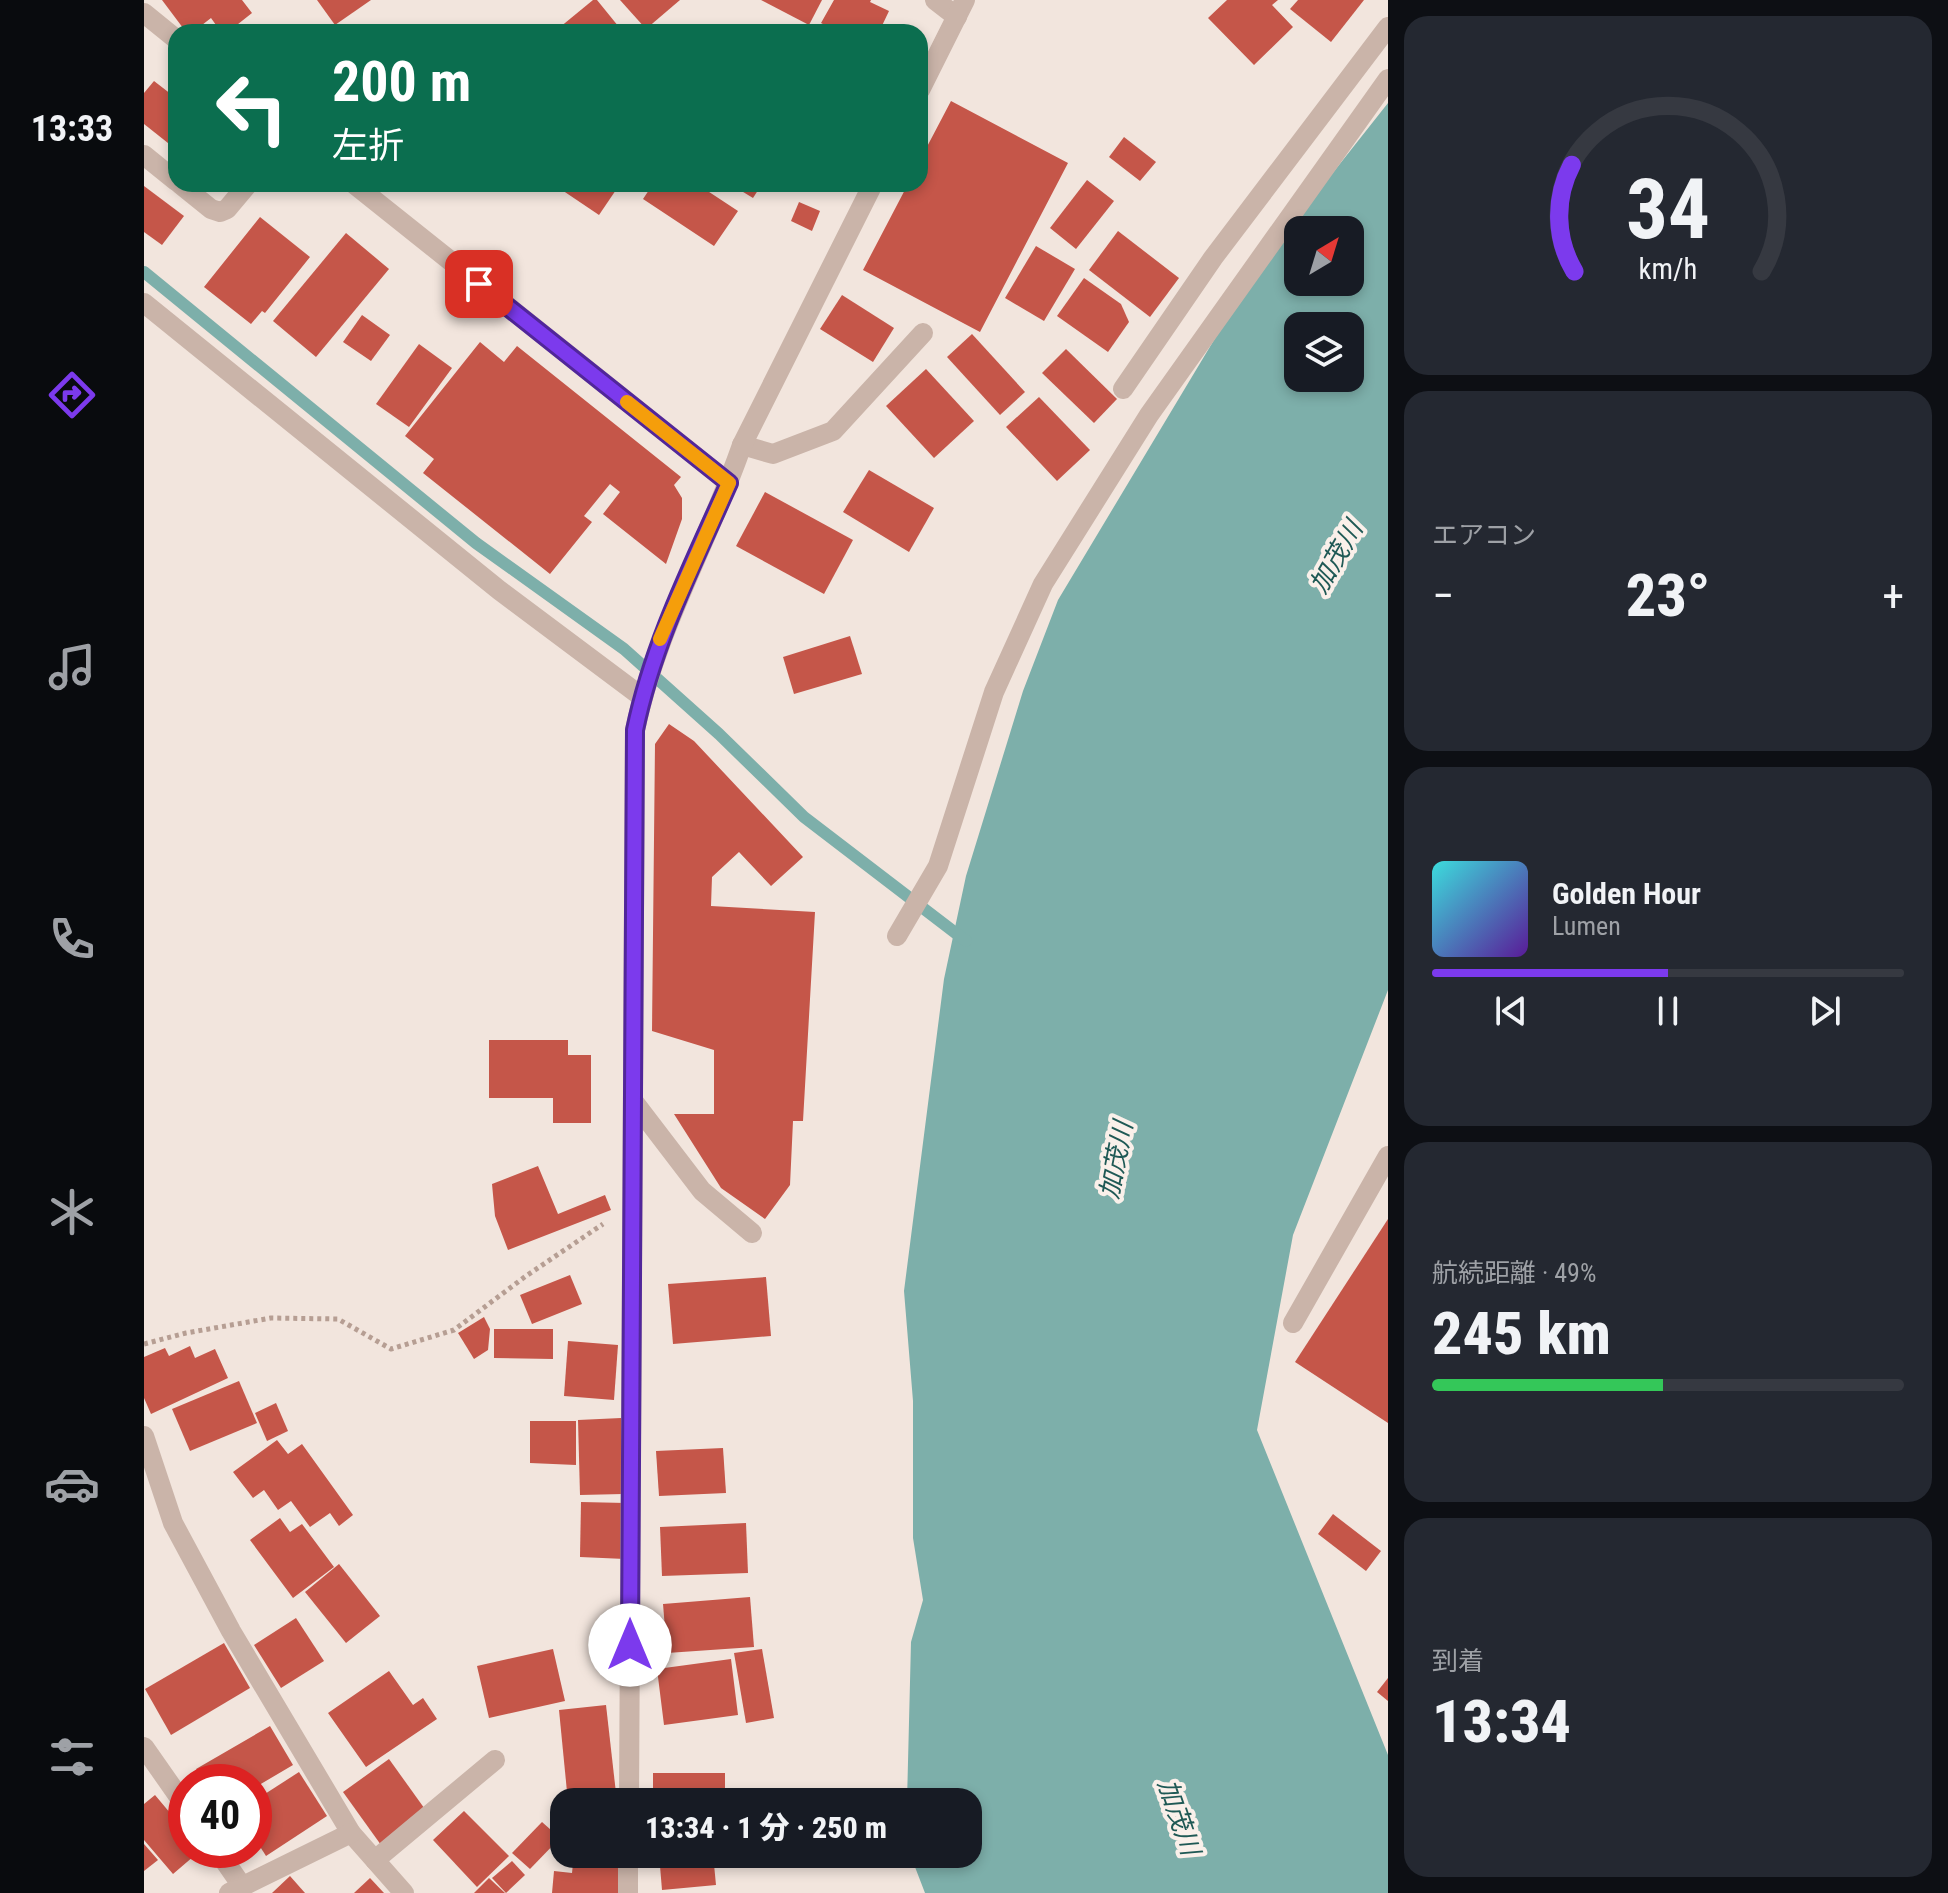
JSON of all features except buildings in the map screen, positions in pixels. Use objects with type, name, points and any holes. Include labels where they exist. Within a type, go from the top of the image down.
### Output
[{"type":"street","points":[[928,74],[961,8],[935,0]]},
{"type":"street","points":[[144,13],[168,32]]},
{"type":"street","points":[[1123,389],[1213,258],[1388,27]]},
{"type":"street","points":[[897,936],[938,866],[994,692],[1043,584],[1149,415],[1388,79]]},
{"type":"street","points":[[144,155],[168,174]]},
{"type":"street","points":[[190,192],[211,209],[220,212],[227,209],[241,192]]},
{"type":"street","points":[[364,192],[729,483]]},
{"type":"street","points":[[629,1788],[635,730],[661,636],[729,483],[742,445],[869,192]]},
{"type":"street","points":[[144,303],[499,590],[642,697]]},
{"type":"street","points":[[742,445],[773,454],[833,431],[923,333]]},
{"type":"street","points":[[634,1102],[702,1191],[752,1233]]},
{"type":"street","points":[[1293,1323],[1388,1156]]},
{"type":"street","points":[[144,1436],[173,1523],[231,1631],[351,1833],[404,1893]]},
{"type":"street","points":[[144,1747],[168,1781]]},
{"type":"street","points":[[375,1860],[495,1760]]},
{"type":"street","points":[[226,1868],[236,1890],[351,1833]]},
{"type":"street","points":[[628,1868],[628,1893]]},
{"type":"path","points":[[144,1344],[271,1318],[338,1319],[391,1349],[454,1330],[526,1276],[633,1204]]},
{"type":"water","name":"加茂川","points":[[1388,103],[1388,990],[1293,1235],[1257,1430],[1388,1755],[1388,1893],[925,1893],[915,1868],[982,1868],[982,1788],[907,1788],[911,1642],[923,1600],[913,1538],[913,1401],[904,1291],[944,979],[966,876],[1023,691],[1058,600],[1256,270],[1284,235],[1284,296],[1364,296],[1364,216],[1299,216]]},
{"type":"waterway","points":[[144,272],[476,543],[624,649],[719,734],[804,817],[966,941]]},
{"type":"slow traffic","points":[[627,402],[729,483],[660,639]]},
{"type":"route","points":[[479,284],[729,483],[661,636],[635,730],[630,1645]]}]
